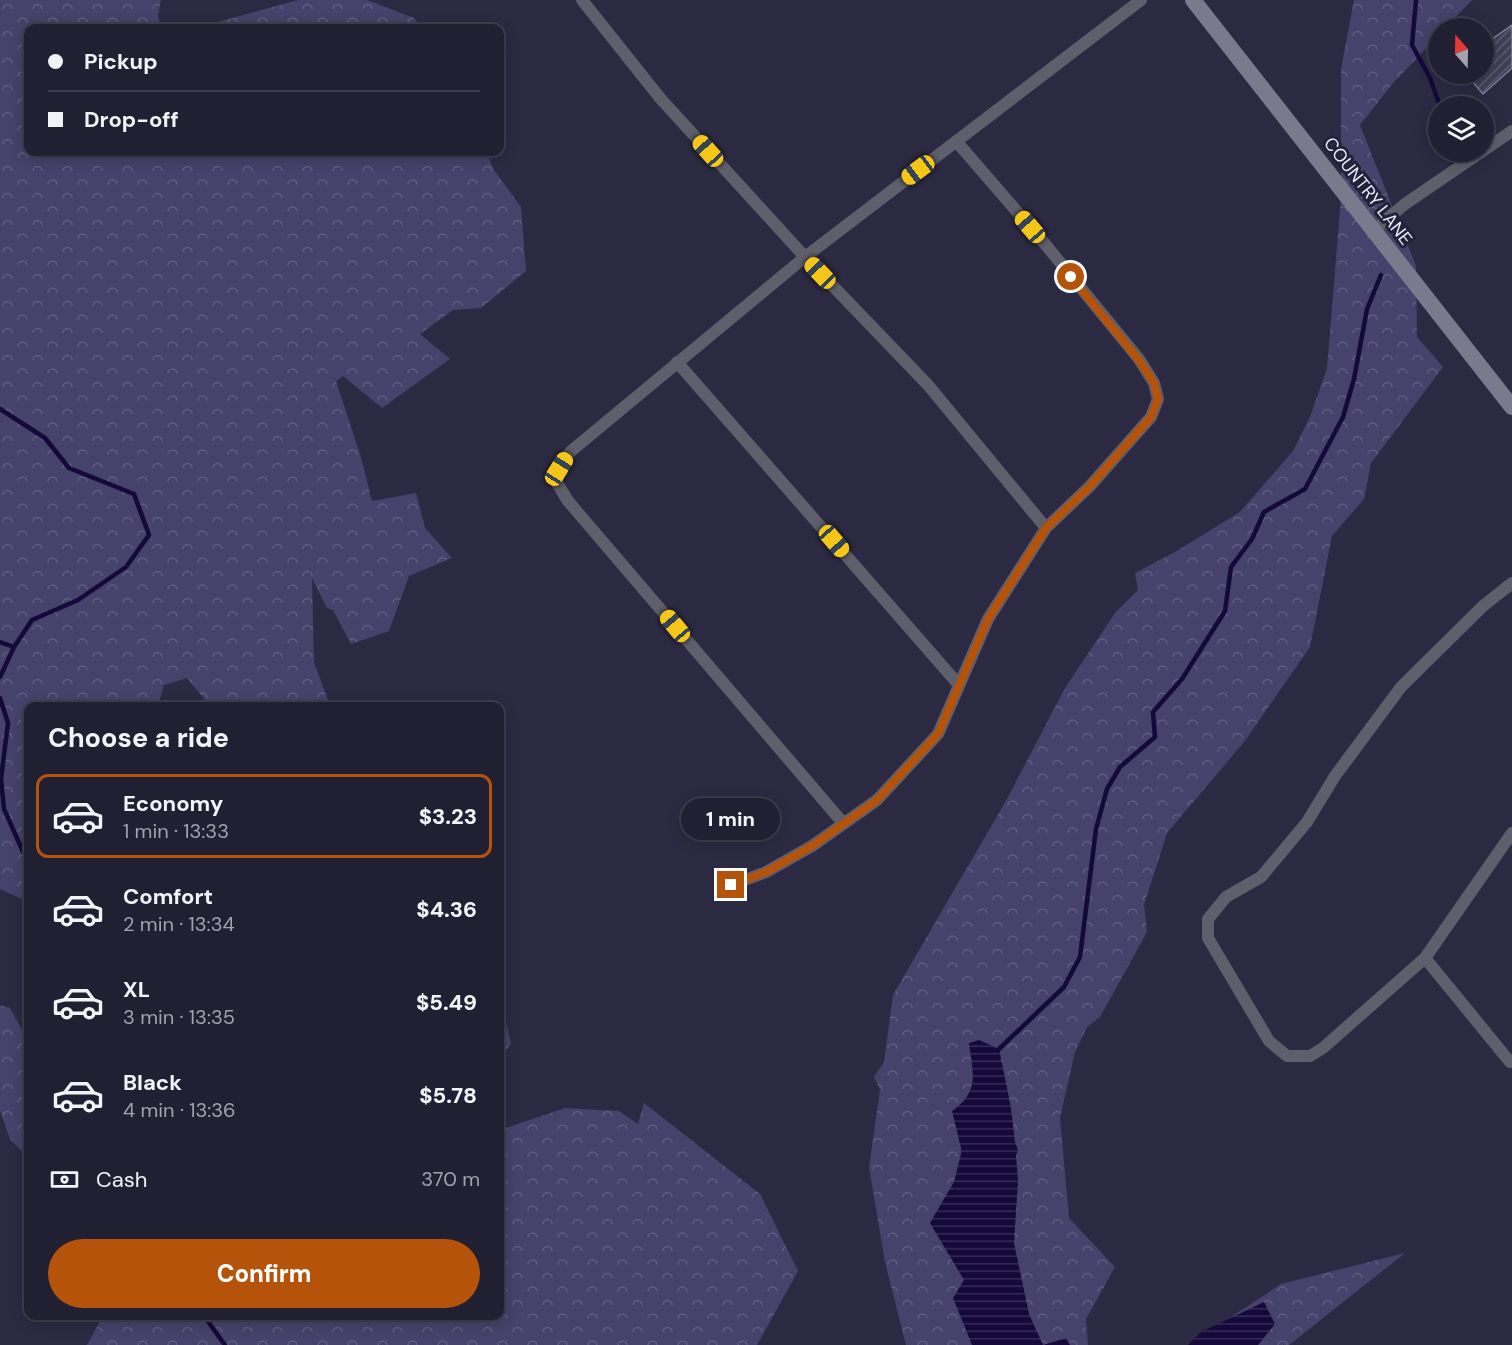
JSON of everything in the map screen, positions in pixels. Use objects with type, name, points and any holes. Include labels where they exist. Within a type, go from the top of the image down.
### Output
[{"type":"street","points":[[582,0],[660,98],[805,256],[928,385],[1046,528]]},
{"type":"street","points":[[843,823],[568,501],[557,483],[559,469],[570,452],[805,256],[1141,0]]},
{"type":"street","name":"COUNTRY LANE","points":[[1193,0],[1512,406]]},
{"type":"street","points":[[1374,230],[1405,204],[1512,131]]},
{"type":"street","points":[[731,885],[766,872],[812,846],[877,800],[938,734],[988,619],[1046,528],[1090,486],[1151,417],[1158,399],[1154,383],[1138,359],[1045,244],[956,141]]},
{"type":"street","points":[[677,362],[959,685]]},
{"type":"street","points":[[1512,583],[1483,606],[1401,687],[1335,776],[1307,822],[1261,876],[1226,897],[1208,919],[1208,938],[1269,1041],[1287,1056],[1310,1056],[1323,1048],[1425,958],[1512,833]]},
{"type":"street","points":[[1425,958],[1512,1062]]},
{"type":"green space","points":[[0,0],[161,0],[158,15],[160,24],[24,24],[24,156],[488,156],[494,170],[521,207],[526,271],[481,308],[453,310],[420,334],[450,359],[382,408],[343,376],[336,381],[360,454],[372,501],[416,493],[425,528],[452,558],[409,576],[389,631],[351,644],[333,610],[327,608],[312,578],[314,662],[329,702],[207,702],[187,678],[164,685],[159,702],[24,702],[24,900],[0,889]]},
{"type":"green space","points":[[298,0],[367,0],[414,18],[418,24],[211,24]]},
{"type":"green space","points":[[1354,0],[1472,0],[1455,18],[1428,18],[1428,46],[1394,82],[1360,125],[1416,266],[1417,337],[1443,367],[1371,463],[1364,499],[1332,536],[1310,647],[1244,742],[1167,833],[1144,905],[1147,932],[1100,1017],[1087,1027],[1075,1052],[1060,1118],[1069,1218],[1115,1267],[1086,1319],[1088,1345],[906,1345],[885,1262],[869,1167],[880,1090],[874,1077],[884,1062],[893,995],[1007,799],[1065,688],[1115,613],[1138,590],[1135,573],[1175,552],[1240,512],[1293,451],[1310,417],[1327,368],[1341,198],[1341,69]]},
{"type":"green space","points":[[0,1005],[10,1008],[24,1034],[24,1154],[10,1139],[0,1111]]},
{"type":"green space","points":[[504,1013],[511,1044],[504,1053]]},
{"type":"green space","points":[[644,1103],[760,1194],[798,1271],[757,1345],[87,1345],[101,1320],[504,1320],[504,1129],[565,1108],[619,1111],[638,1124]]},
{"type":"green space","points":[[1405,1253],[1289,1345],[1189,1345],[1281,1284]]},
{"type":"shaded area","points":[[979,1040],[999,1049],[1018,1150],[1014,1243],[1029,1314],[1043,1345],[972,1345],[953,1298],[964,1280],[930,1223],[954,1182],[961,1148],[952,1111],[961,1104],[971,1089],[973,1073],[969,1043]]},
{"type":"shaded area","points":[[1264,1302],[1275,1324],[1258,1345],[1188,1345],[1201,1332]]},
{"type":"shaded area","points":[[1066,1338],[1070,1345],[1043,1345]]},
{"type":"building","points":[[1512,25],[1512,68],[1483,94],[1474,84],[1494,84],[1494,38]]},
{"type":"waterway","points":[[1416,0],[1412,45],[1430,78],[1436,96]]},
{"type":"waterway","points":[[999,1049],[1064,987],[1080,957],[1096,829],[1107,789],[1120,767],[1155,737],[1153,712],[1182,679],[1225,611],[1231,567],[1252,539],[1264,512],[1305,489],[1343,417],[1354,379],[1367,309],[1381,275]]},
{"type":"waterway","points":[[0,409],[45,438],[69,468],[134,494],[149,535],[126,567],[78,600],[32,620],[14,647],[0,677]]},
{"type":"waterway","points":[[0,642],[14,647]]},
{"type":"waterway","points":[[0,698],[8,723],[1,779],[4,809],[24,854]]},
{"type":"waterway","points":[[207,1320],[225,1345]]},
{"type":"route","points":[[731,885],[766,872],[812,846],[877,800],[938,734],[988,619],[1046,528],[1090,486],[1151,417],[1158,399],[1154,383],[1138,359],[1071,277]]}]
